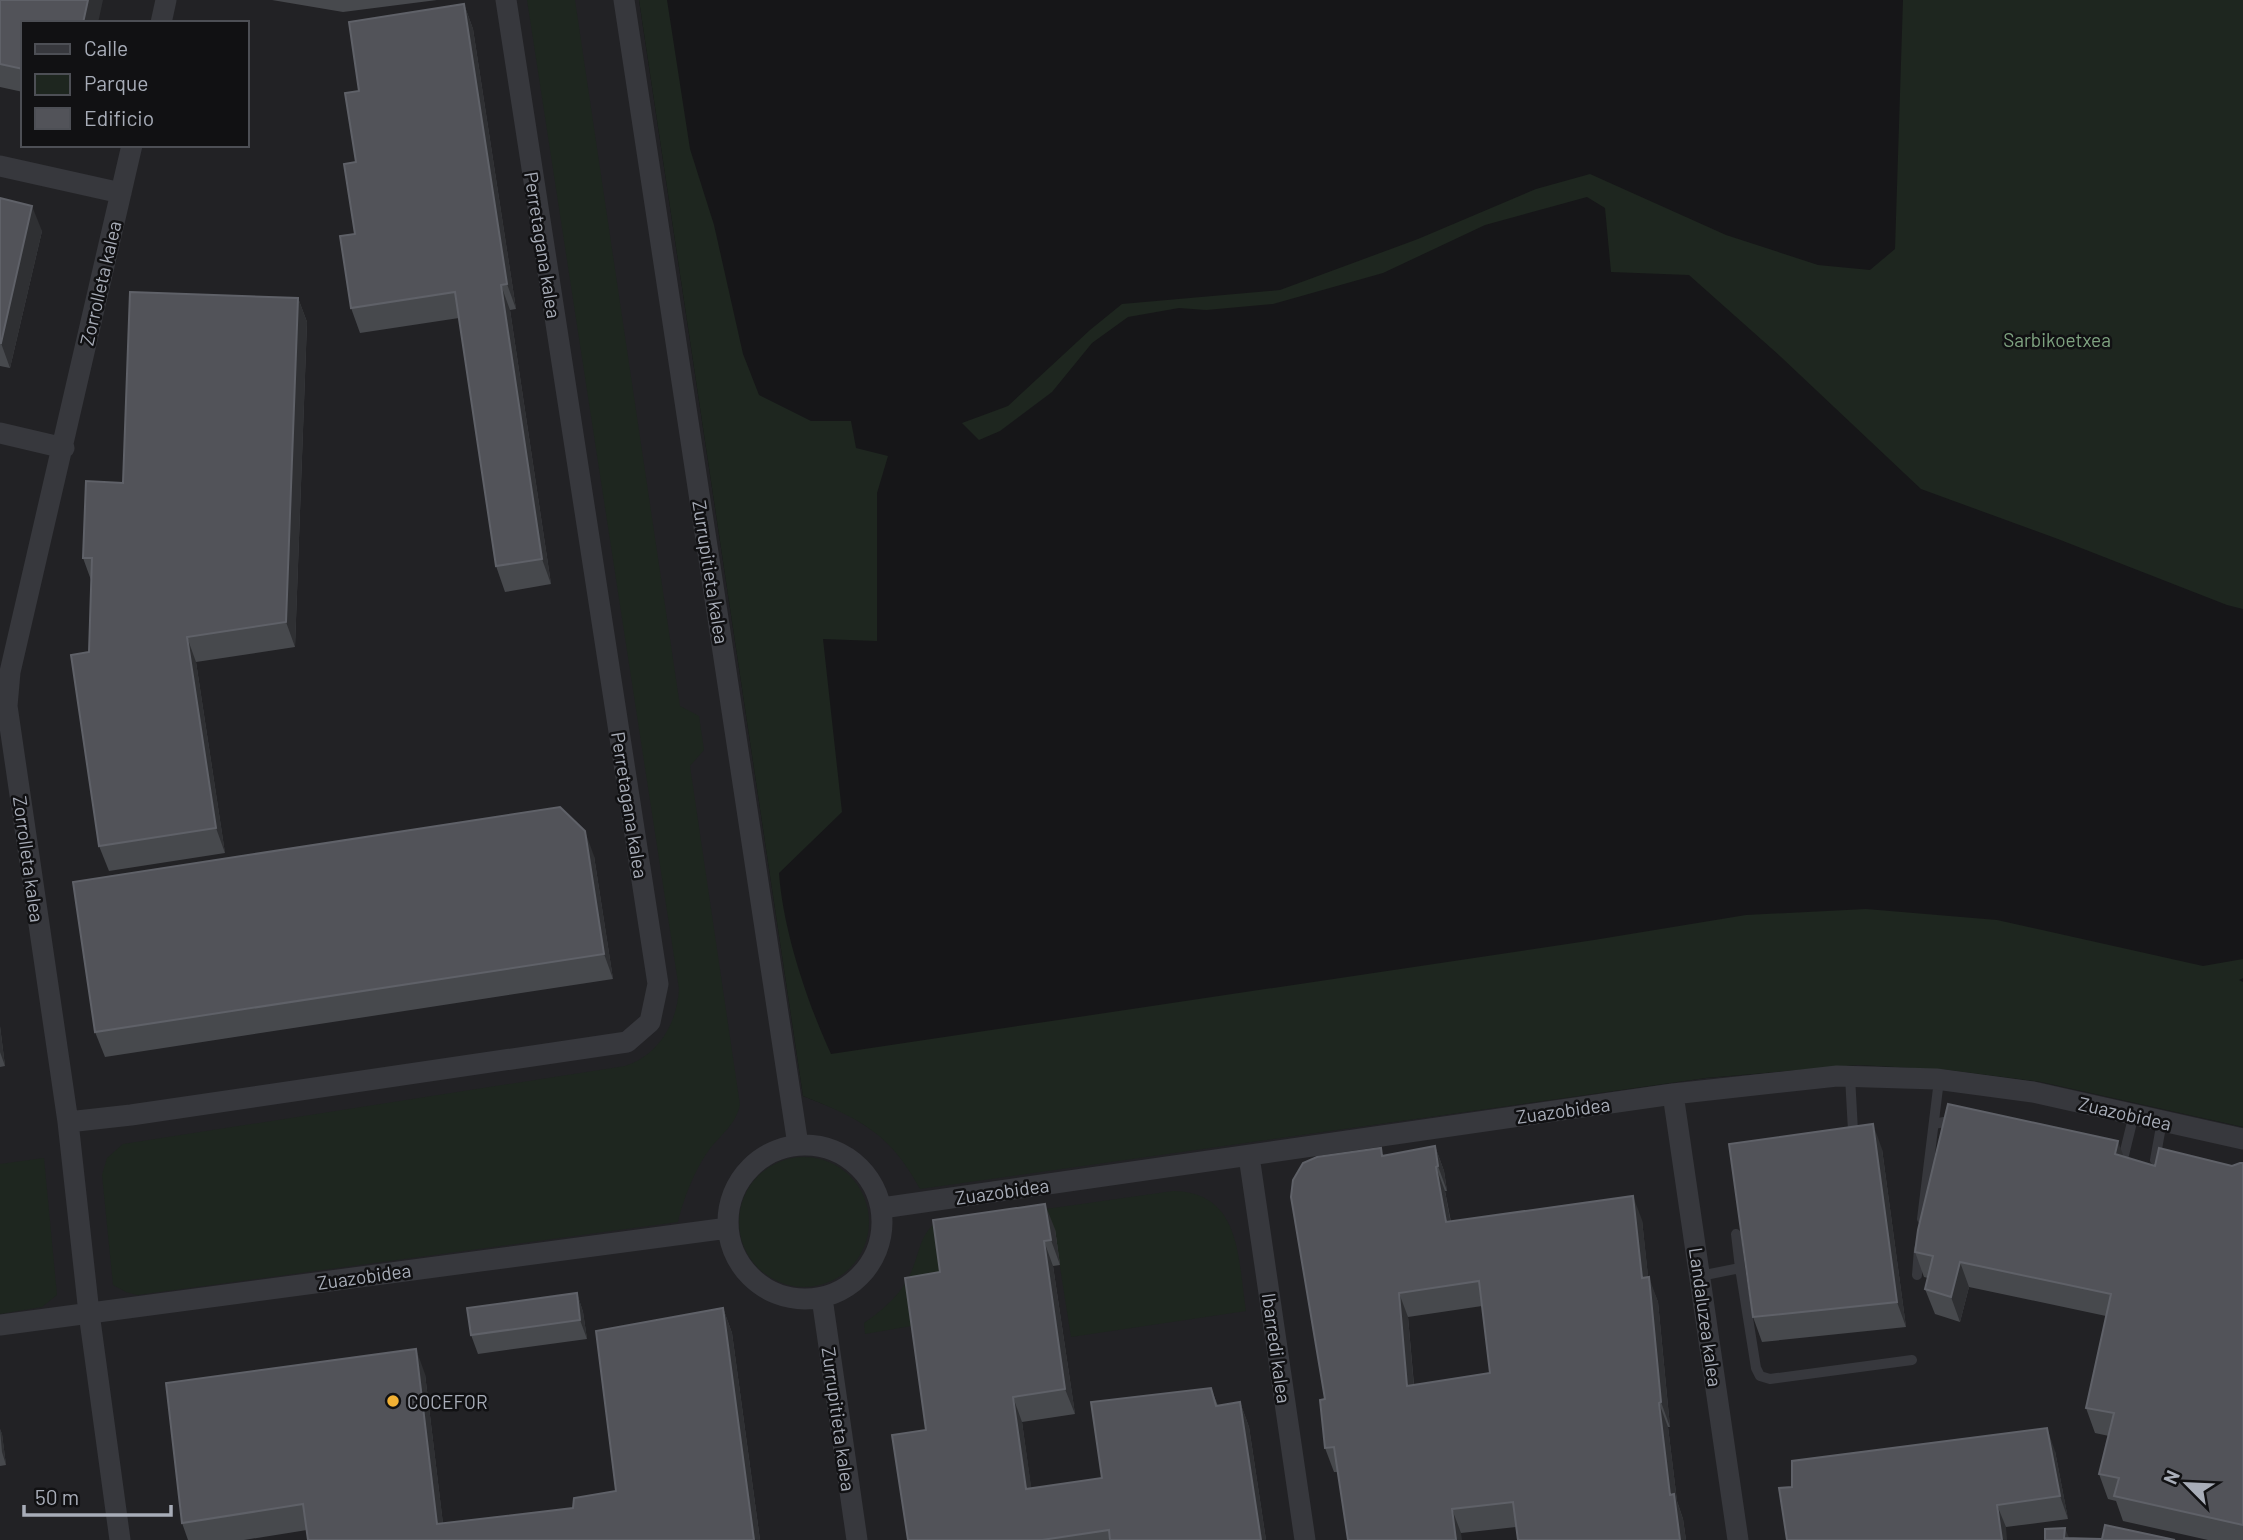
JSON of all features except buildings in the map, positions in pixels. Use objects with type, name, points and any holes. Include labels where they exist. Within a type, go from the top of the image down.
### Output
[{"type":"street","points":[[161,21],[166,0]]},
{"type":"street","name":"Perretagana kalea","points":[[68,1122],[627,1042],[650,1022],[658,984],[506,0]]},
{"type":"street","name":"Zurrupitieta kalea","points":[[624,0],[797,1145]]},
{"type":"street","name":"Zorrolleta kalea","points":[[120,1540],[89,1313],[68,1122],[4,705],[5,671],[64,448],[132,147]]},
{"type":"street","points":[[0,166],[121,193]]},
{"type":"street","points":[[0,433],[64,448]]},
{"type":"street","name":"Zuazobidea","points":[[882,1208],[1674,1094],[1850,1076],[1940,1080],[2033,1092],[2243,1139]]},
{"type":"street","name":"Landaluzea kalea","points":[[1674,1094],[1738,1540]]},
{"type":"street","points":[[797,1145],[817,1145],[835,1150],[852,1160],[866,1173],[876,1189],[882,1208],[883,1228],[879,1247],[870,1265],[849,1286],[822,1298],[803,1300],[784,1297],[759,1284],[740,1264],[728,1228],[730,1204],[739,1182],[754,1164],[774,1151],[797,1145]]},
{"type":"street","name":"Ibarredi kalea","points":[[1249,1156],[1305,1540]]},
{"type":"street","name":"Zuazobidea","points":[[0,1325],[728,1228]]},
{"type":"street","name":"Zurrupitieta kalea","points":[[822,1298],[857,1540]]},
{"type":"lane","points":[[1850,1076],[1853,1131]]},
{"type":"lane","points":[[1917,1275],[1940,1080]]},
{"type":"lane","points":[[2093,1151],[2120,1157],[2124,1155],[2134,1115]]},
{"type":"lane","points":[[1934,1124],[1954,1120],[1972,1124]]},
{"type":"lane","points":[[2162,1121],[2155,1160],[2183,1168]]},
{"type":"lane","points":[[1736,1234],[1756,1368],[1760,1376],[1770,1379],[1912,1360]]},
{"type":"lane","points":[[1700,1276],[1740,1268]]},
{"type":"shaded area","points":[[0,0],[639,0],[803,1096],[846,1113],[883,1137],[907,1164],[920,1188],[1706,1078],[1858,1065],[1948,1070],[2041,1082],[2243,1127],[2243,1540],[0,1540]]},
{"type":"green space","points":[[527,0],[575,0],[680,706],[699,716],[704,750],[690,766],[740,1105],[738,1112],[699,1166],[678,1222],[137,1295],[126,1292],[113,1285],[102,1175],[107,1158],[123,1144],[625,1066],[648,1054],[656,1046],[670,1025],[678,1002],[679,989]]},
{"type":"green space","points":[[639,0],[667,0],[690,149],[714,225],[743,354],[759,395],[811,421],[851,421],[856,448],[888,456],[877,493],[877,641],[823,639],[842,812],[779,873],[791,942],[813,1012],[831,1054],[1746,915],[1866,909],[1997,920],[2203,966],[2243,959],[2243,978],[2239,980],[2243,982],[2243,1127],[2041,1082],[1948,1070],[1858,1065],[1706,1078],[920,1189],[897,1154],[872,1130],[841,1112],[803,1096]]},
{"type":"green space","name":"Sarbikoetxea","points":[[1903,0],[2243,0],[2243,609],[1921,489],[1781,357],[1689,275],[1611,272],[1605,208],[1587,197],[1485,225],[1383,273],[1273,304],[1206,310],[1179,308],[1128,317],[1092,343],[1052,392],[1000,431],[979,440],[962,423],[1008,406],[1122,304],[1280,290],[1418,239],[1536,189],[1590,174],[1726,235],[1818,265],[1870,270],[1895,249]]},
{"type":"green space","points":[[804,1157],[829,1162],[850,1176],[864,1197],[869,1222],[864,1247],[850,1268],[829,1282],[804,1287],[779,1282],[758,1268],[744,1247],[739,1222],[744,1197],[758,1176],[779,1162]]},
{"type":"green space","points":[[44,1158],[57,1295],[42,1307],[0,1314],[0,1164]]},
{"type":"green space","points":[[1173,1191],[1196,1194],[1212,1203],[1224,1216],[1238,1251],[1246,1311],[1071,1337],[1054,1229],[947,1281],[917,1325],[865,1334],[864,1323],[886,1306],[904,1286],[922,1240],[933,1225]]},
{"type":"place","name":"COCEFOR","points":[[393,1401]]}]
